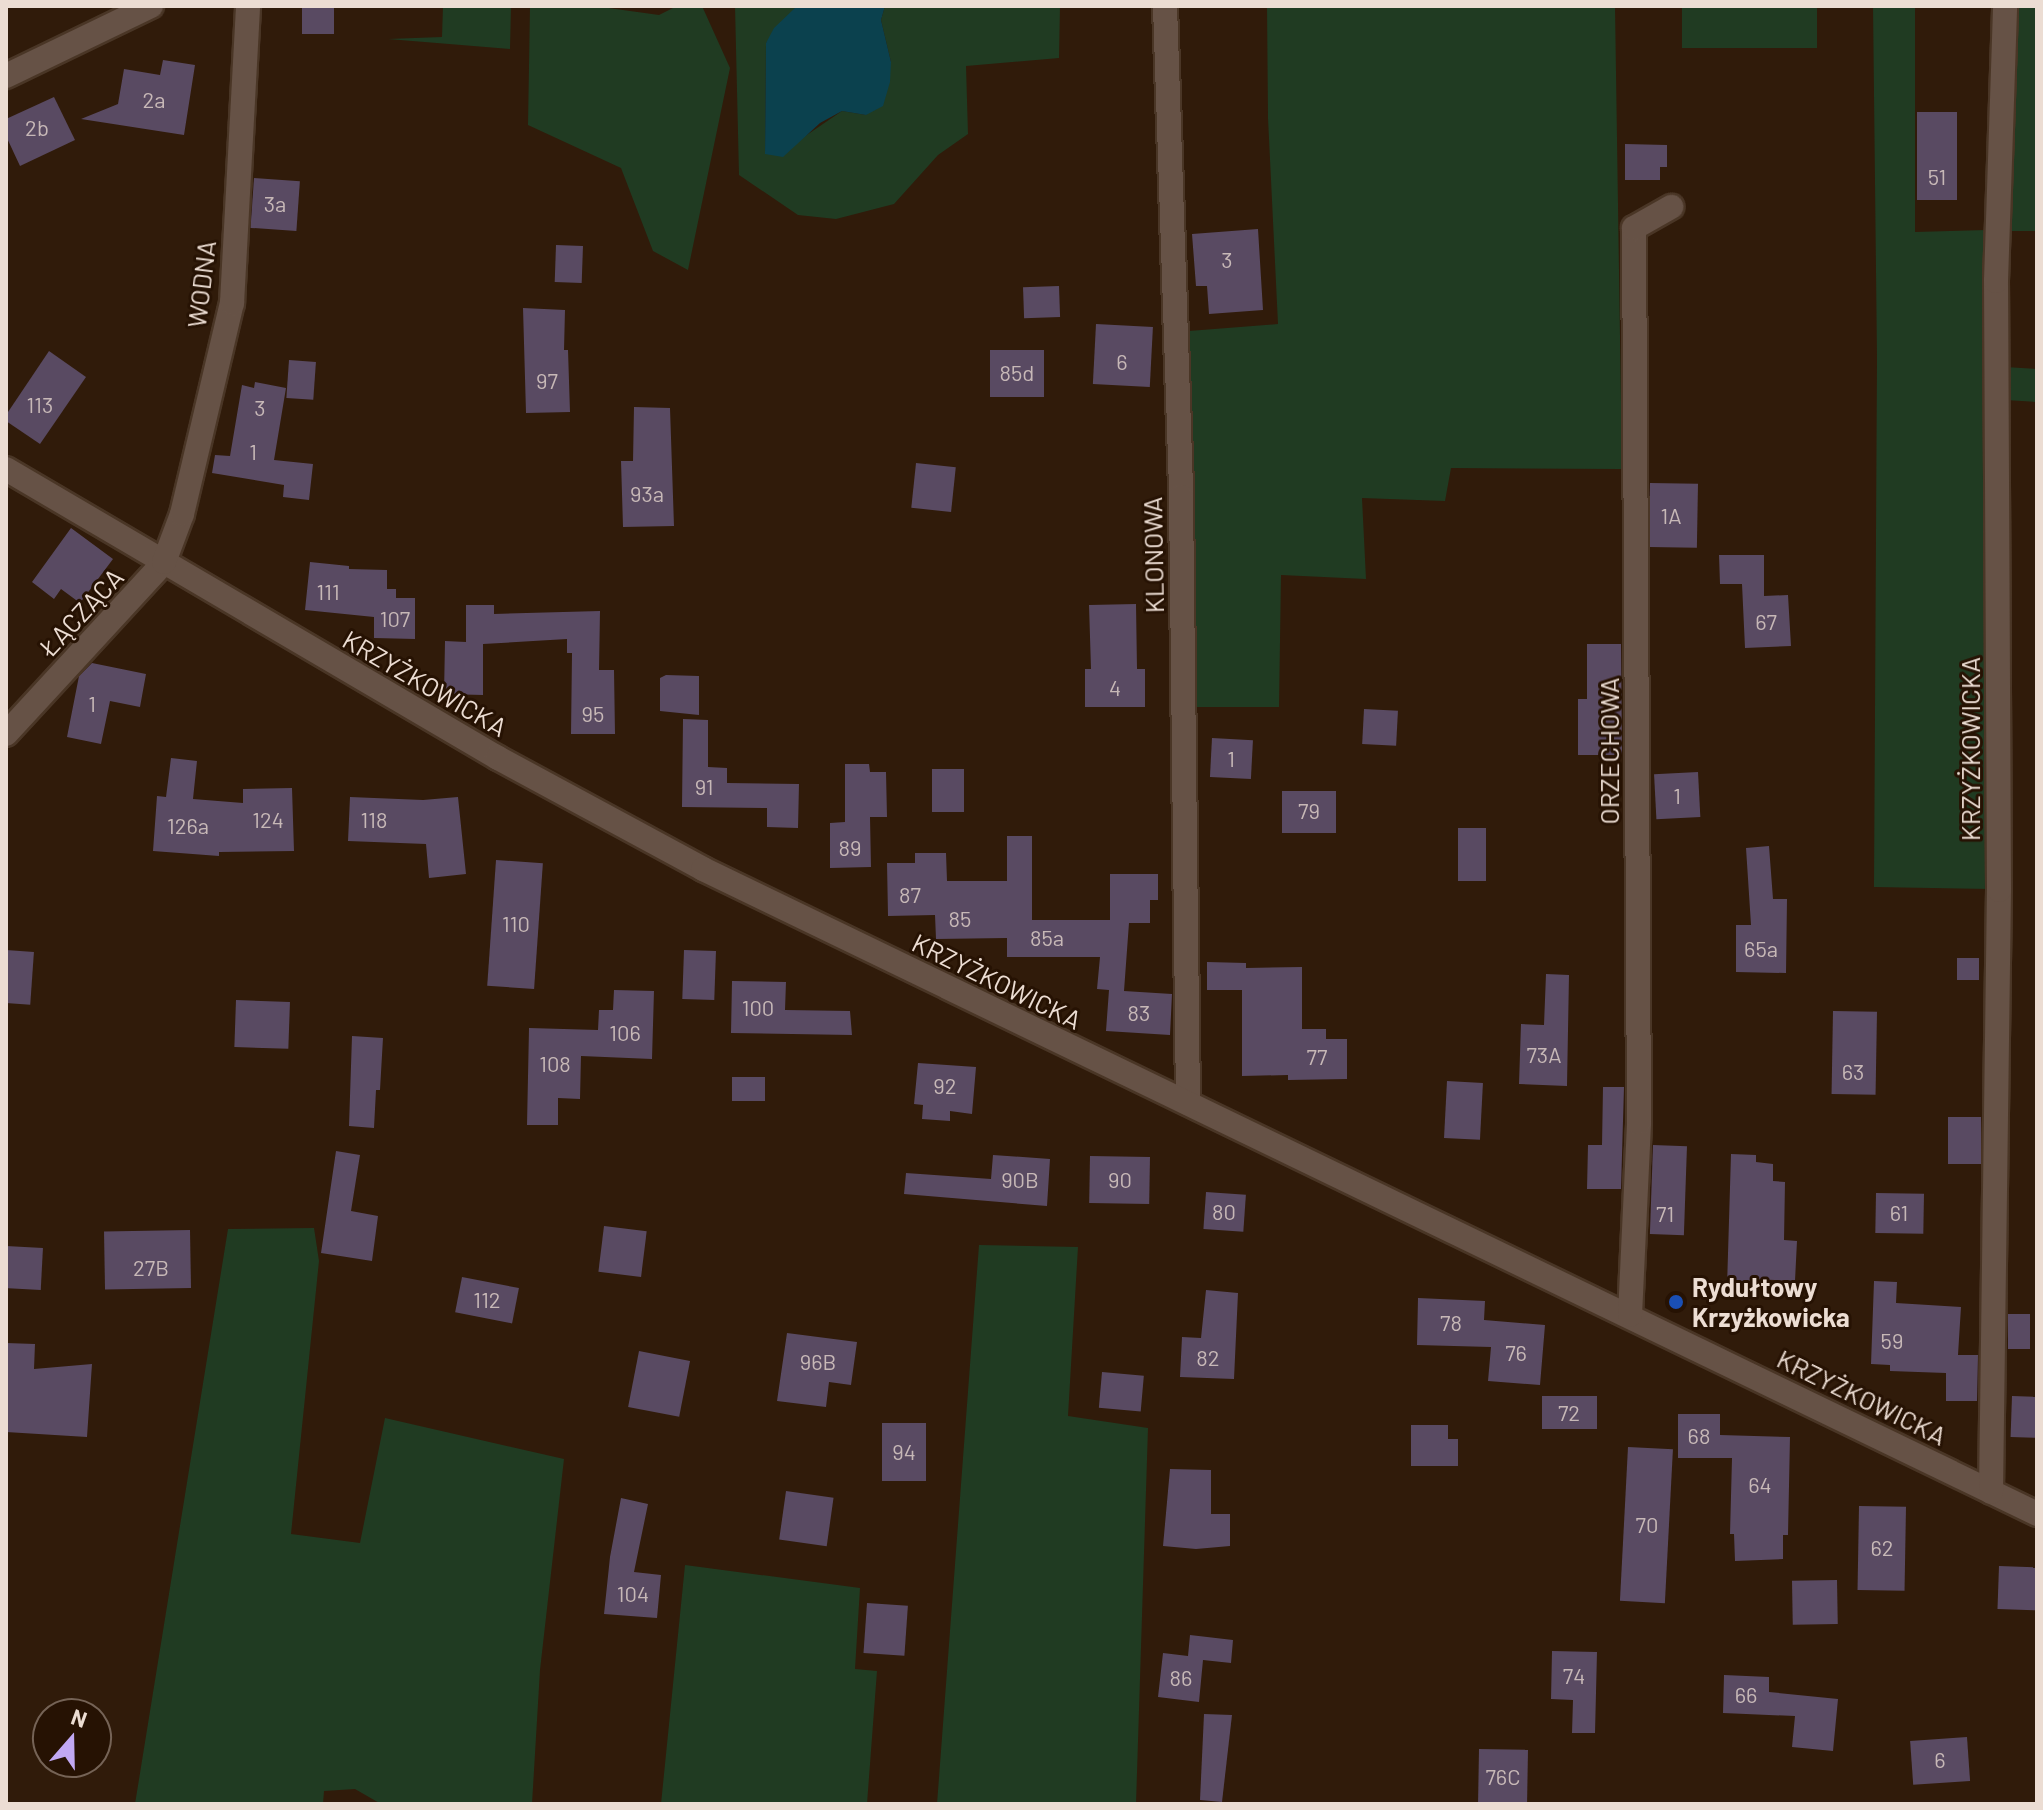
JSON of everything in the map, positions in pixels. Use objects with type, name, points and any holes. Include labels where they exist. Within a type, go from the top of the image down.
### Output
[{"type":"street","points":[[6,76],[151,6]]},
{"type":"street","name":"WODNA","points":[[164,562],[182,514],[232,303],[248,6]]},
{"type":"street","name":"KLONOWA","points":[[1165,6],[1181,497],[1188,1103]]},
{"type":"street","name":"KRZYŻKOWICKA","points":[[1991,1492],[1999,905],[1996,281],[2005,6]]},
{"type":"street","name":"ORZECHOWA","points":[[1630,1315],[1639,1122],[1634,228],[1671,207]]},
{"type":"street","name":"KRZYŻKOWICKA","points":[[6,469],[498,758],[703,869],[2037,1514]]},
{"type":"street","name":"ŁĄCZĄCA","points":[[6,734],[164,562]]},
{"type":"green space","points":[[443,6],[511,6],[510,49],[388,39],[442,37]]},
{"type":"green space","points":[[530,6],[594,6],[659,15],[677,6],[702,6],[730,68],[688,270],[653,251],[621,168],[528,125]]},
{"type":"green space","points":[[735,6],[797,6],[766,43],[765,153],[798,141],[842,111],[866,115],[891,62],[881,20],[885,6],[1060,6],[1059,58],[966,66],[968,134],[938,155],[894,204],[836,219],[798,215],[739,175]]},
{"type":"green space","points":[[1267,6],[1615,6],[1622,469],[1451,468],[1445,501],[1362,498],[1366,579],[1281,575],[1279,707],[1183,707],[1176,332],[1278,324],[1268,118]]},
{"type":"green space","points":[[1682,6],[1817,6],[1817,48],[1682,48]]},
{"type":"green space","points":[[1873,6],[1915,6],[1915,232],[1986,230],[1988,366],[2037,369],[2037,402],[1989,399],[1990,889],[1874,887],[1877,358]]},
{"type":"green space","points":[[2006,6],[2037,6],[2037,231],[2006,231]]},
{"type":"green space","points":[[314,1228],[319,1261],[291,1534],[360,1543],[385,1418],[564,1459],[540,1670],[532,1804],[381,1804],[355,1789],[324,1791],[323,1804],[135,1804],[228,1229]]},
{"type":"green space","points":[[979,1245],[1078,1247],[1068,1416],[1148,1428],[1136,1804],[937,1804]]},
{"type":"green space","points":[[685,1565],[860,1588],[855,1669],[877,1671],[867,1804],[661,1804]]},
{"type":"water","points":[[797,6],[885,6],[881,20],[891,62],[890,82],[883,106],[866,115],[842,111],[820,123],[783,157],[765,154],[766,43],[774,28]]},
{"type":"building","points":[[302,6],[334,6],[334,34],[302,34]]},
{"type":"building","points":[[163,60],[195,65],[184,135],[81,119],[118,104],[124,69],[160,75]]},
{"type":"building","points":[[54,97],[75,140],[20,166],[6,136],[6,119]]},
{"type":"building","points":[[1917,112],[1957,112],[1957,200],[1917,200]]},
{"type":"building","points":[[1625,144],[1667,145],[1667,167],[1660,167],[1660,180],[1625,180]]},
{"type":"building","points":[[254,178],[300,181],[296,231],[251,228]]},
{"type":"building","points":[[1258,229],[1263,310],[1209,314],[1207,286],[1196,286],[1192,234]]},
{"type":"building","points":[[556,245],[583,246],[582,283],[555,282]]},
{"type":"building","points":[[1059,286],[1060,317],[1024,318],[1023,287]]},
{"type":"building","points":[[523,308],[565,310],[564,350],[568,350],[570,412],[526,413]]},
{"type":"building","points":[[1096,324],[1153,327],[1150,387],[1093,384]]},
{"type":"building","points":[[990,350],[1044,350],[1044,397],[990,397]]},
{"type":"building","points":[[49,351],[86,377],[40,444],[6,421],[6,415]]},
{"type":"building","points":[[289,360],[316,362],[313,400],[286,398]]},
{"type":"building","points":[[255,382],[286,388],[274,460],[313,464],[309,500],[283,497],[284,485],[212,473],[215,455],[230,456],[242,385],[254,388]]},
{"type":"building","points":[[634,407],[670,408],[674,526],[623,527],[621,461],[633,461]]},
{"type":"building","points":[[916,463],[956,467],[951,512],[911,508]]},
{"type":"building","points":[[1650,483],[1698,484],[1697,548],[1649,547]]},
{"type":"building","points":[[71,528],[113,559],[80,603],[61,589],[54,599],[32,582]]},
{"type":"building","points":[[1719,555],[1764,555],[1764,596],[1788,595],[1791,646],[1745,648],[1742,584],[1720,584]]},
{"type":"building","points":[[310,562],[349,566],[349,569],[387,570],[387,589],[396,589],[396,598],[415,598],[415,639],[374,638],[374,617],[305,610]]},
{"type":"building","points":[[1136,604],[1137,669],[1145,669],[1145,707],[1085,707],[1085,669],[1091,669],[1089,605]]},
{"type":"building","points":[[466,605],[494,605],[494,614],[600,611],[599,670],[614,670],[615,734],[571,734],[572,653],[567,653],[567,639],[483,644],[483,695],[444,694],[445,641],[466,642]]},
{"type":"building","points":[[1587,644],[1621,644],[1622,755],[1578,755],[1578,699],[1587,699]]},
{"type":"building","points":[[92,663],[146,674],[140,707],[110,701],[101,744],[67,737],[79,676]]},
{"type":"building","points":[[666,675],[699,676],[699,715],[660,711],[660,678]]},
{"type":"building","points":[[1364,709],[1398,711],[1396,746],[1362,744]]},
{"type":"building","points":[[683,719],[708,720],[708,767],[727,768],[727,783],[799,784],[798,828],[767,827],[767,808],[682,807]]},
{"type":"building","points":[[1212,738],[1253,740],[1251,779],[1210,777]]},
{"type":"building","points":[[171,758],[197,761],[193,799],[243,803],[243,789],[292,788],[294,851],[219,852],[219,856],[153,851],[157,796],[166,797]]},
{"type":"building","points":[[845,764],[869,764],[870,772],[886,772],[887,817],[870,817],[871,867],[830,868],[830,823],[845,822]]},
{"type":"building","points":[[932,769],[964,769],[964,812],[932,812]]},
{"type":"building","points":[[1698,772],[1700,817],[1656,819],[1654,774]]},
{"type":"building","points":[[1282,791],[1336,791],[1336,833],[1282,833]]},
{"type":"building","points":[[350,797],[423,800],[458,797],[466,874],[429,878],[426,844],[348,841]]},
{"type":"building","points":[[1458,828],[1486,828],[1486,881],[1458,881]]},
{"type":"building","points":[[1007,836],[1032,836],[1032,920],[1110,920],[1110,874],[1158,874],[1158,900],[1150,900],[1150,923],[1129,923],[1124,991],[1172,994],[1170,1035],[1106,1031],[1109,990],[1097,989],[1100,957],[1007,957],[1007,938],[936,939],[935,915],[888,916],[887,863],[915,863],[915,853],[946,853],[947,881],[1007,881]]},
{"type":"building","points":[[1769,846],[1773,899],[1787,899],[1786,973],[1736,972],[1736,925],[1751,925],[1746,848]]},
{"type":"building","points":[[496,860],[543,863],[534,989],[487,986]]},
{"type":"building","points":[[6,950],[34,952],[30,1005],[6,1003]]},
{"type":"building","points":[[684,950],[716,951],[714,1000],[682,999]]},
{"type":"building","points":[[1957,958],[1979,958],[1979,980],[1957,980]]},
{"type":"building","points":[[1207,962],[1246,963],[1246,968],[1302,967],[1302,1029],[1326,1029],[1326,1039],[1347,1039],[1347,1079],[1288,1080],[1288,1075],[1242,1076],[1242,990],[1207,990]]},
{"type":"building","points":[[1546,974],[1569,975],[1567,1086],[1519,1084],[1521,1024],[1544,1025]]},
{"type":"building","points":[[732,981],[786,982],[785,1010],[850,1011],[852,1035],[731,1033]]},
{"type":"building","points":[[614,990],[654,991],[652,1059],[581,1056],[580,1099],[558,1098],[558,1125],[527,1125],[529,1028],[598,1030],[599,1010],[613,1010]]},
{"type":"building","points":[[236,1000],[290,1002],[288,1049],[234,1047]]},
{"type":"building","points":[[1833,1011],[1877,1012],[1876,1095],[1832,1094]]},
{"type":"building","points":[[352,1036],[383,1038],[374,1128],[349,1126]]},
{"type":"building","points":[[918,1063],[976,1067],[972,1114],[950,1111],[950,1121],[922,1119],[923,1105],[914,1104]]},
{"type":"building","points":[[732,1077],[765,1077],[765,1101],[732,1101]]},
{"type":"building","points":[[1447,1081],[1483,1083],[1480,1140],[1444,1138]]},
{"type":"building","points":[[1603,1087],[1624,1087],[1621,1189],[1587,1189],[1588,1145],[1602,1145]]},
{"type":"building","points":[[1948,1117],[1981,1117],[1981,1164],[1948,1164]]},
{"type":"building","points":[[1653,1145],[1687,1146],[1684,1235],[1650,1234]]},
{"type":"building","points":[[336,1151],[360,1155],[351,1211],[378,1216],[372,1261],[321,1253]]},
{"type":"building","points":[[1731,1154],[1756,1155],[1756,1162],[1773,1164],[1773,1181],[1785,1182],[1784,1240],[1797,1241],[1795,1281],[1753,1279],[1753,1288],[1727,1287]]},
{"type":"building","points":[[993,1155],[1050,1159],[1047,1206],[904,1194],[906,1173],[991,1179]]},
{"type":"building","points":[[1090,1156],[1150,1157],[1149,1204],[1089,1203]]},
{"type":"building","points":[[1206,1192],[1246,1195],[1243,1232],[1203,1229]]},
{"type":"building","points":[[1876,1193],[1924,1194],[1923,1234],[1875,1233]]},
{"type":"building","points":[[604,1226],[647,1231],[641,1277],[598,1272]]},
{"type":"building","points":[[190,1230],[191,1288],[105,1289],[104,1232]]},
{"type":"building","points":[[6,1246],[43,1248],[41,1290],[6,1288]]},
{"type":"building","points":[[462,1277],[519,1288],[512,1323],[455,1312]]},
{"type":"building","points":[[1874,1281],[1897,1282],[1896,1303],[1961,1307],[1958,1355],[1978,1355],[1977,1401],[1946,1401],[1946,1373],[1890,1371],[1890,1365],[1871,1364]]},
{"type":"building","points":[[1206,1290],[1238,1293],[1234,1379],[1180,1377],[1182,1337],[1201,1338]]},
{"type":"building","points":[[1418,1298],[1485,1301],[1484,1320],[1545,1325],[1540,1385],[1488,1381],[1491,1347],[1417,1345]]},
{"type":"building","points":[[2008,1314],[2030,1314],[2030,1349],[2008,1349]]},
{"type":"building","points":[[787,1333],[857,1342],[851,1385],[829,1382],[826,1407],[777,1401]]},
{"type":"building","points":[[6,1343],[35,1344],[34,1369],[92,1364],[87,1437],[6,1432]]},
{"type":"building","points":[[639,1351],[690,1361],[679,1417],[628,1407]]},
{"type":"building","points":[[1102,1372],[1144,1376],[1141,1412],[1099,1408]]},
{"type":"building","points":[[1542,1396],[1597,1396],[1597,1429],[1542,1429]]},
{"type":"building","points":[[2012,1396],[2037,1397],[2036,1438],[2011,1437]]},
{"type":"building","points":[[1678,1414],[1720,1414],[1720,1435],[1790,1437],[1788,1535],[1783,1535],[1783,1559],[1735,1561],[1734,1534],[1730,1534],[1732,1458],[1678,1458]]},
{"type":"building","points":[[882,1423],[926,1423],[926,1481],[882,1481]]},
{"type":"building","points":[[1411,1425],[1448,1425],[1448,1439],[1458,1439],[1458,1466],[1411,1466]]},
{"type":"building","points":[[1628,1447],[1673,1449],[1665,1603],[1620,1601]]},
{"type":"building","points":[[1170,1469],[1211,1470],[1211,1514],[1230,1514],[1230,1546],[1196,1549],[1163,1546]]},
{"type":"building","points":[[786,1491],[834,1498],[827,1546],[779,1540]]},
{"type":"building","points":[[621,1498],[648,1504],[634,1572],[661,1575],[657,1618],[604,1614]]},
{"type":"building","points":[[1859,1506],[1906,1507],[1905,1591],[1858,1590]]},
{"type":"building","points":[[1999,1566],[2037,1567],[2035,1610],[1997,1609]]},
{"type":"building","points":[[1837,1580],[1838,1624],[1793,1625],[1792,1581]]},
{"type":"building","points":[[867,1603],[908,1606],[904,1656],[864,1653]]},
{"type":"building","points":[[1190,1635],[1233,1640],[1231,1663],[1203,1660],[1199,1702],[1158,1697],[1163,1653],[1188,1656]]},
{"type":"building","points":[[1552,1651],[1597,1652],[1595,1733],[1572,1733],[1573,1700],[1551,1699]]},
{"type":"building","points":[[1724,1675],[1769,1677],[1769,1692],[1838,1699],[1833,1751],[1792,1747],[1795,1716],[1723,1713]]},
{"type":"building","points":[[1204,1714],[1232,1715],[1222,1802],[1200,1800]]},
{"type":"building","points":[[1967,1737],[1970,1781],[1913,1785],[1910,1741]]},
{"type":"building","points":[[1479,1749],[1528,1750],[1527,1804],[1478,1804]]},
{"type":"place","name":"Rydułtowy Krzyżkowicka","points":[[1676,1302]]}]
